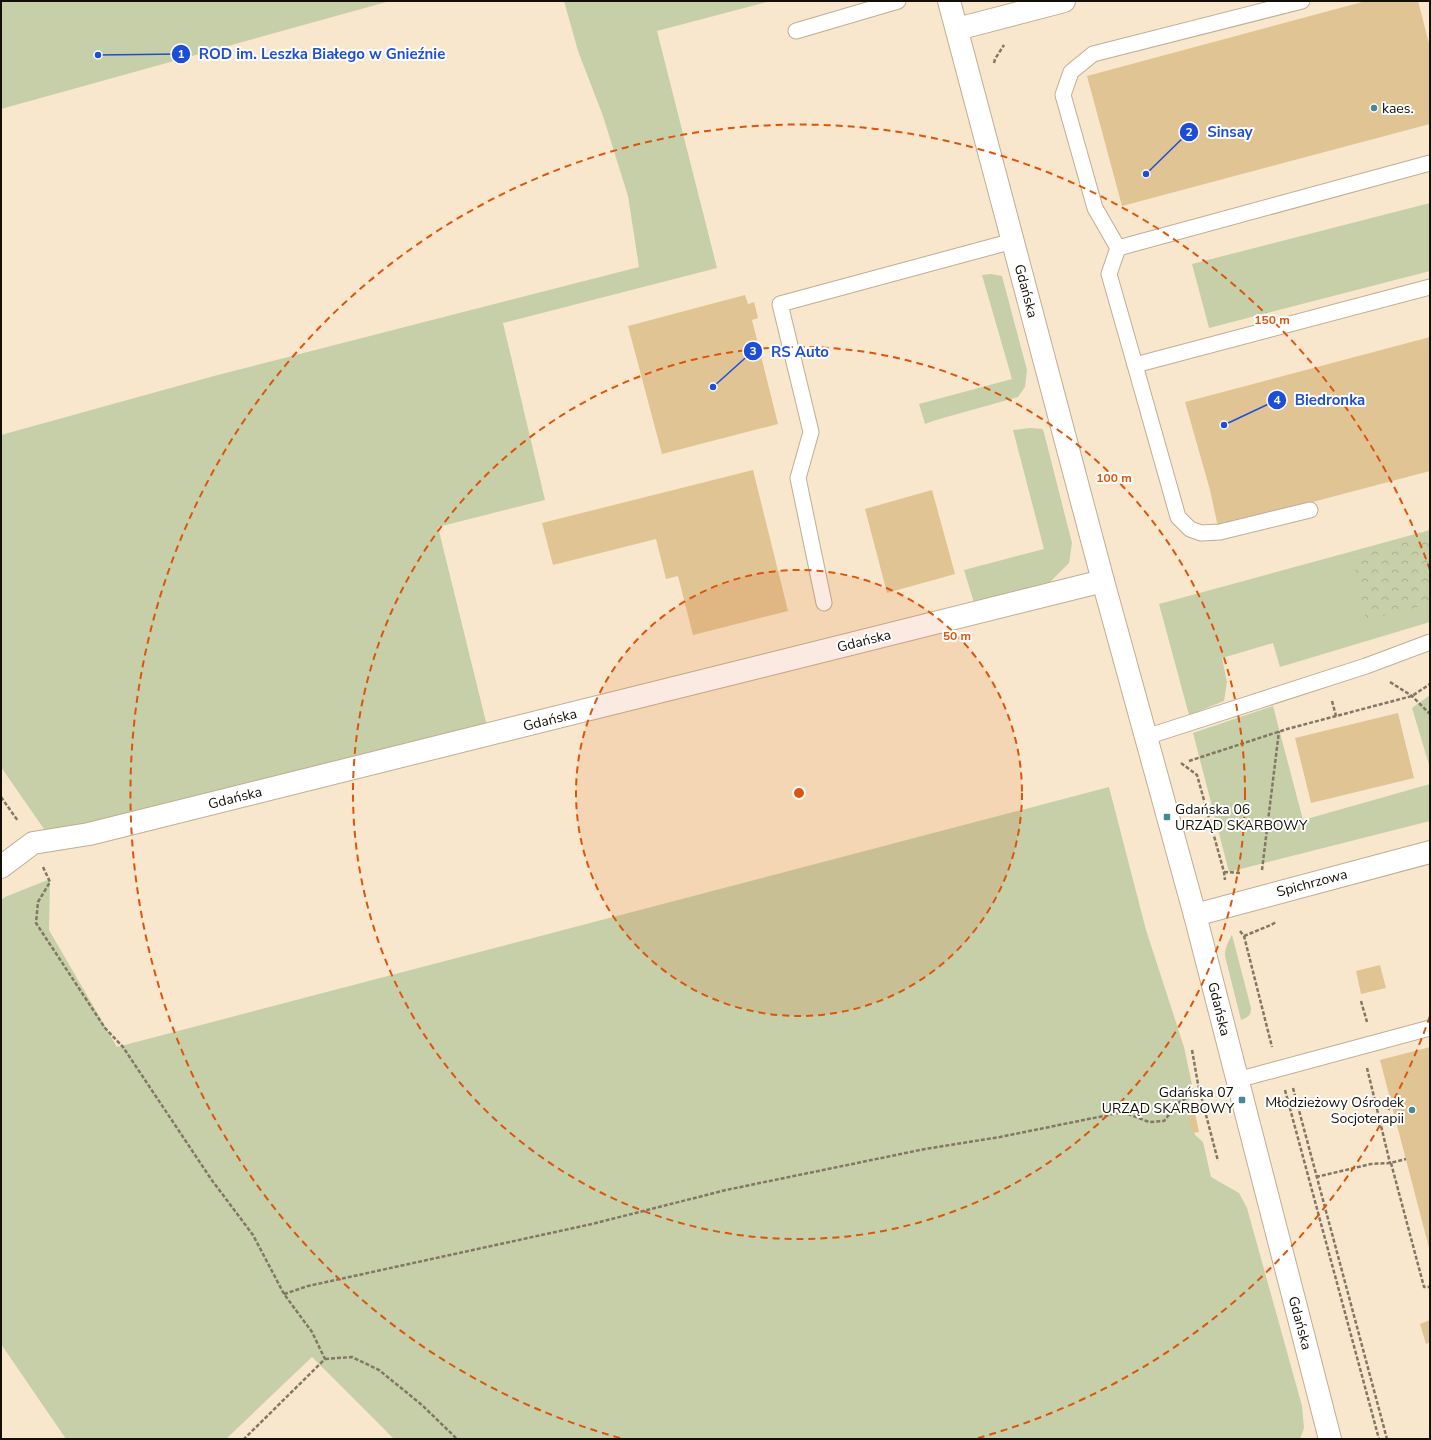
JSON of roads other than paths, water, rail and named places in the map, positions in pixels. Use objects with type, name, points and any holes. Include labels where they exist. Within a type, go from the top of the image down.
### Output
[{"type":"street","name":"Gdańska","points":[[949,1],[1103,581],[1195,915],[1330,1439]]},
{"type":"street","points":[[957,29],[1064,1]]},
{"type":"street","name":"Gdańska","points":[[1,867],[33,843],[90,834],[1103,581]]},
{"type":"street","name":"Spichrzowa","points":[[1195,915],[1430,852]]},
{"type":"lane","points":[[796,31],[898,1]]},
{"type":"lane","points":[[1302,1],[1093,54],[1071,72],[1063,95],[1095,208],[1118,248],[1109,274],[1178,517],[1190,529],[1201,533],[1220,532],[1310,510]]},
{"type":"lane","points":[[1118,248],[1430,163]]},
{"type":"lane","points":[[824,603],[798,478],[811,432],[780,304],[1013,241]]},
{"type":"lane","points":[[1136,365],[1430,287]]},
{"type":"lane","points":[[1146,737],[1366,666],[1430,642]]},
{"type":"lane","points":[[1237,1080],[1430,1028]]},
{"type":"place","name":"ROD im. Leszka Białego w Gnieźnie","points":[[98,55]]},
{"type":"place","name":"kaes.","points":[[1374,108]]},
{"type":"place","name":"Sinsay","points":[[1146,174]]},
{"type":"place","name":"RS Auto","points":[[713,387]]},
{"type":"place","name":"Biedronka","points":[[1224,425]]},
{"type":"place","name":"Gdańska 06 URZĄD SKARBOWY","points":[[1167,817]]},
{"type":"place","name":"Gdańska 07 URZĄD SKARBOWY","points":[[1242,1100]]},
{"type":"place","name":"Młodzieżowy Ośrodek Socjoterapii","points":[[1412,1110]]}]
